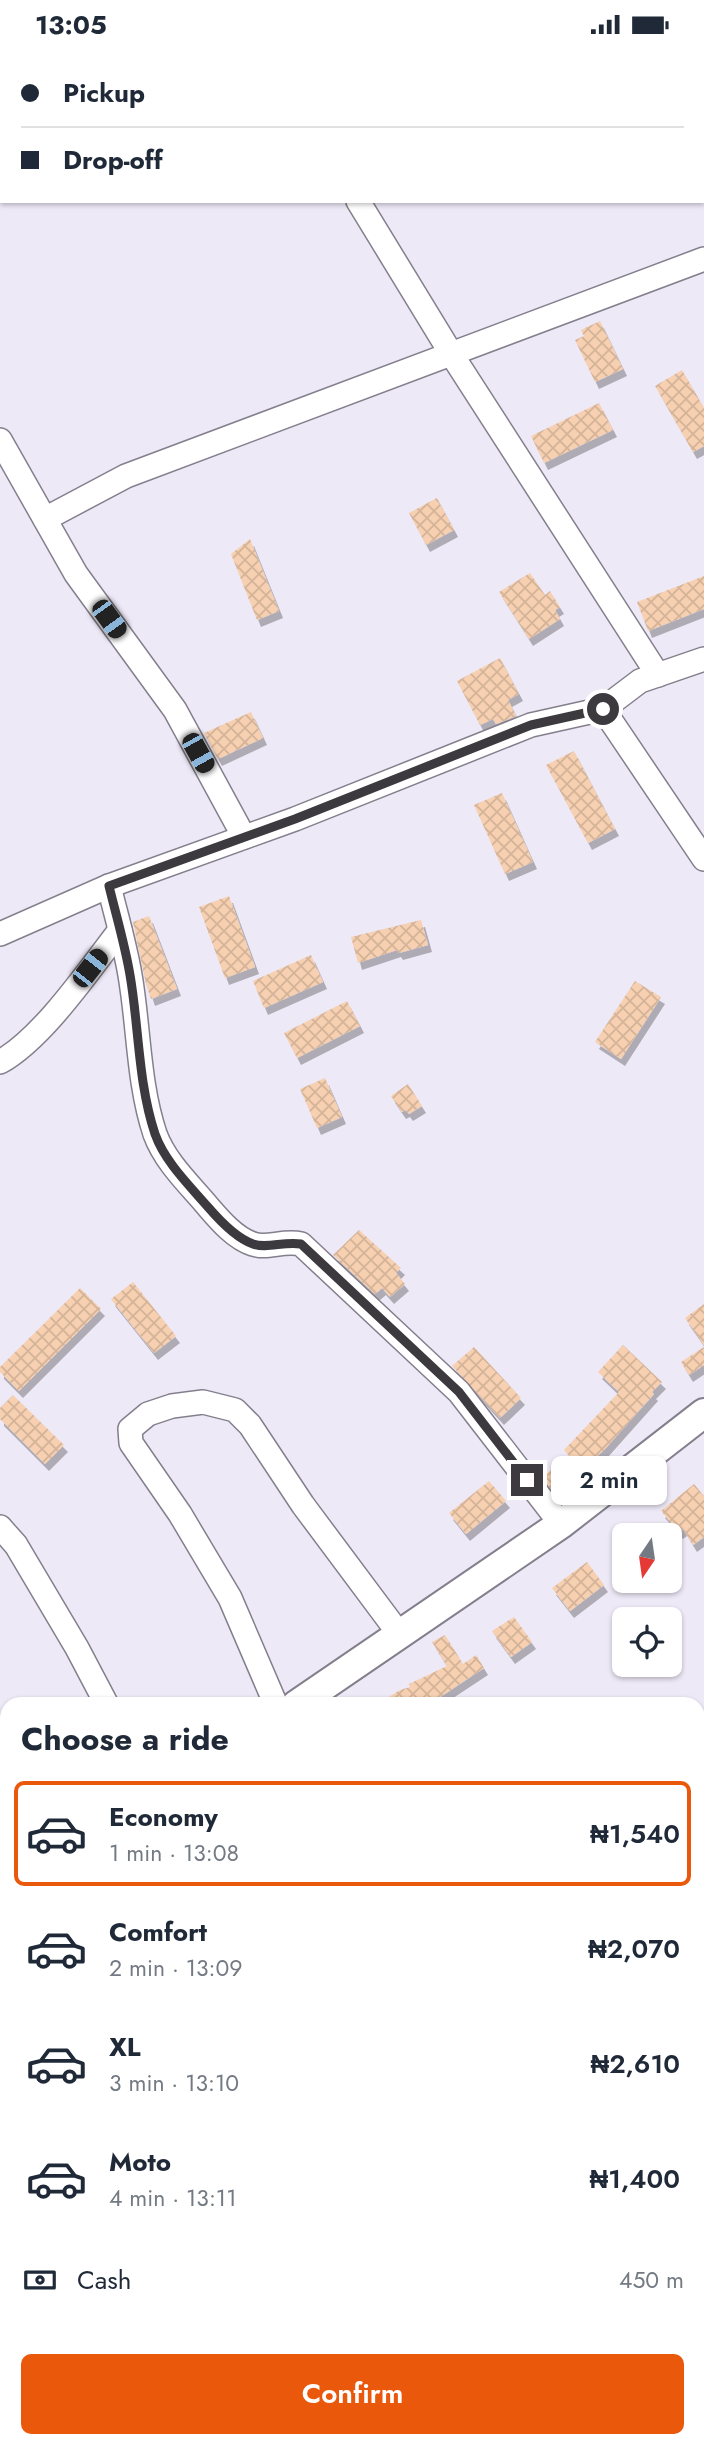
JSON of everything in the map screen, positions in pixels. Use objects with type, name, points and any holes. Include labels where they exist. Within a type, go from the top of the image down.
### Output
[{"type":"street","points":[[359,203],[452,355],[658,675]]},
{"type":"street","points":[[45,519],[126,476],[704,259]]},
{"type":"street","points":[[0,440],[76,574],[174,710],[244,837]]},
{"type":"street","points":[[0,934],[109,886],[244,837],[531,725],[603,709],[640,681],[704,659]]},
{"type":"street","points":[[603,709],[704,859]]},
{"type":"street","points":[[109,886],[130,975],[147,1099],[156,1135],[171,1163],[215,1214],[241,1239],[267,1246],[281,1242],[301,1244],[459,1392],[561,1524]]},
{"type":"street","points":[[0,1062],[13,1055],[60,1007],[120,930]]},
{"type":"street","points":[[273,1697],[230,1598],[180,1514],[131,1443],[130,1429],[148,1414],[172,1406],[203,1402],[235,1410],[250,1425],[303,1504],[400,1635]]},
{"type":"street","points":[[308,1697],[561,1524],[704,1413]]},
{"type":"street","points":[[0,1527],[16,1545],[103,1697]]},
{"type":"building","points":[[600,321],[623,369],[595,382],[575,340],[584,336],[581,330]]},
{"type":"building","points":[[682,370],[704,408],[704,446],[693,452],[655,386]]},
{"type":"building","points":[[599,403],[613,430],[544,463],[531,436]]},
{"type":"building","points":[[437,498],[454,530],[426,545],[409,513]]},
{"type":"building","points":[[250,539],[279,611],[257,620],[231,554]]},
{"type":"building","points":[[530,573],[545,595],[550,591],[560,607],[555,610],[560,619],[529,639],[499,592]]},
{"type":"building","points":[[704,576],[704,609],[648,631],[637,602]]},
{"type":"building","points":[[500,658],[519,694],[508,700],[516,716],[496,724],[493,719],[480,725],[457,681]]},
{"type":"building","points":[[251,712],[263,738],[218,759],[204,733]]},
{"type":"building","points":[[574,751],[615,829],[588,843],[546,765]]},
{"type":"building","points":[[502,793],[533,862],[505,874],[474,805]]},
{"type":"building","points":[[229,896],[255,967],[225,978],[199,907]]},
{"type":"building","points":[[149,916],[177,989],[151,999],[133,922]]},
{"type":"building","points":[[421,920],[428,945],[399,953],[397,950],[358,963],[351,937]]},
{"type":"building","points":[[311,955],[323,982],[264,1008],[253,981]]},
{"type":"building","points":[[635,981],[661,997],[621,1059],[595,1042]]},
{"type":"building","points":[[347,1001],[360,1026],[297,1058],[284,1033]]},
{"type":"building","points":[[325,1078],[342,1117],[317,1128],[300,1089]]},
{"type":"building","points":[[408,1084],[422,1106],[409,1114],[406,1110],[402,1112],[391,1096]]},
{"type":"building","points":[[359,1230],[401,1268],[396,1273],[405,1284],[390,1297],[382,1288],[375,1294],[333,1255]]},
{"type":"building","points":[[133,1282],[176,1336],[154,1353],[111,1299]]},
{"type":"building","points":[[80,1288],[101,1309],[19,1391],[0,1372],[0,1367]]},
{"type":"building","points":[[704,1304],[704,1345],[685,1318]]},
{"type":"building","points":[[623,1345],[662,1382],[604,1450],[554,1493],[542,1477],[569,1456],[564,1450],[619,1392],[598,1372]]},
{"type":"building","points":[[474,1347],[521,1398],[500,1418],[452,1366]]},
{"type":"building","points":[[704,1347],[704,1365],[689,1375],[681,1362]]},
{"type":"building","points":[[13,1395],[64,1445],[45,1464],[0,1419],[0,1408]]},
{"type":"building","points":[[489,1481],[506,1501],[466,1534],[449,1513]]},
{"type":"building","points":[[694,1484],[704,1496],[704,1537],[693,1545],[682,1530],[682,1523],[671,1523],[661,1511]]},
{"type":"building","points":[[587,1562],[604,1585],[570,1611],[552,1588]]},
{"type":"building","points":[[514,1617],[532,1642],[511,1657],[492,1631]]},
{"type":"building","points":[[445,1635],[463,1664],[476,1655],[484,1668],[440,1697],[389,1697],[447,1666],[432,1642]]},
{"type":"route","points":[[527,1480],[459,1392],[301,1244],[281,1242],[267,1246],[241,1239],[215,1214],[171,1163],[156,1135],[147,1099],[130,975],[109,886],[295,819],[531,725],[603,709]]}]
